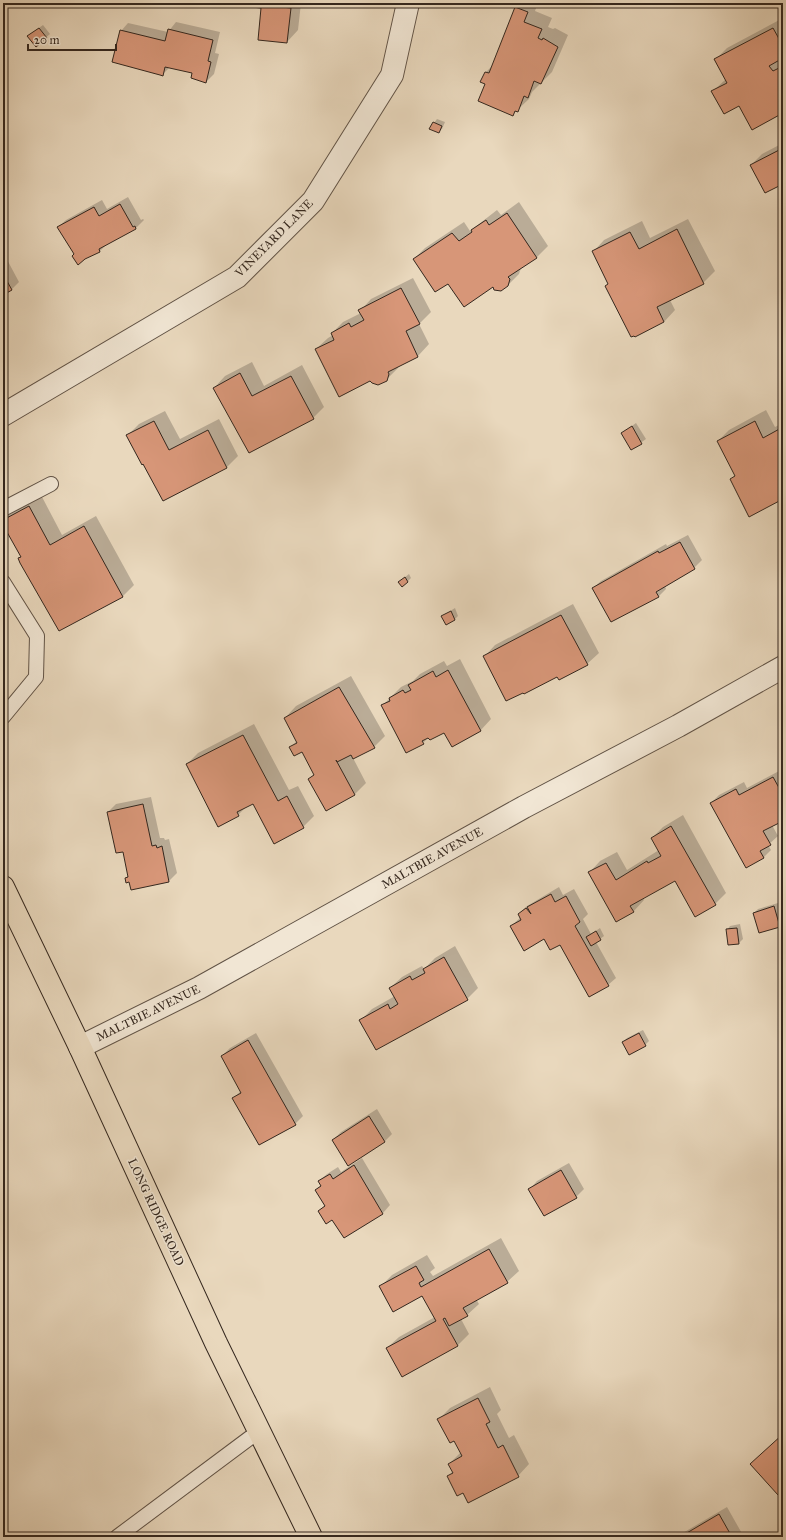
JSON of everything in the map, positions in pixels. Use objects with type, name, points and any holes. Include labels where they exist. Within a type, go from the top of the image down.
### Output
[{"type":"main road","name":"LONG RIDGE ROAD","points":[[3,887],[80,1047],[216,1343],[311,1537]]},
{"type":"street","name":"VINEYARD LANE","points":[[3,415],[237,277],[313,201],[392,76],[408,3]]},
{"type":"street","name":"MALTBIE AVENUE","points":[[80,1047],[199,988],[524,807],[678,726],[783,667]]},
{"type":"lane","points":[[3,509],[51,484]]},
{"type":"lane","points":[[3,582],[37,636],[36,677],[3,717]]},
{"type":"lane","points":[[117,1537],[259,1431]]},
{"type":"building","points":[[242,3],[273,3],[272,6],[291,8],[287,43],[258,40],[261,8],[241,6]]},
{"type":"building","points":[[515,7],[528,12],[524,22],[542,29],[538,38],[542,40],[543,38],[558,47],[541,84],[534,81],[528,98],[524,96],[518,112],[515,111],[513,116],[478,101],[485,84],[480,82],[485,72],[489,73]]},
{"type":"building","points":[[39,28],[47,38],[36,47],[27,36]]},
{"type":"building","points":[[773,28],[783,46],[783,58],[769,66],[773,71],[783,66],[783,113],[752,130],[739,106],[724,114],[711,91],[727,83],[714,59]]},
{"type":"building","points":[[168,29],[213,40],[208,61],[211,62],[206,83],[191,78],[192,73],[165,67],[163,76],[112,62],[120,30],[165,41]]},
{"type":"building","points":[[433,122],[442,126],[439,133],[429,129]]},
{"type":"building","points":[[783,148],[783,194],[779,186],[765,193],[750,165]]},
{"type":"building","points":[[120,204],[133,227],[135,226],[136,229],[99,249],[100,252],[85,259],[78,265],[72,256],[74,254],[57,227],[94,207],[99,216]]},
{"type":"building","points":[[507,213],[537,258],[508,277],[510,279],[508,286],[501,291],[494,290],[493,287],[464,307],[448,284],[435,292],[413,259],[452,233],[459,241],[472,232],[471,230],[486,220],[489,225]]},
{"type":"building","points":[[677,229],[704,284],[657,307],[664,322],[635,337],[631,337],[605,286],[608,284],[592,251],[630,232],[639,249]]},
{"type":"building","points":[[3,274],[12,290],[3,295]]},
{"type":"building","points":[[401,288],[420,324],[406,331],[418,357],[388,372],[389,374],[387,381],[378,385],[370,381],[339,397],[315,349],[334,340],[331,333],[349,323],[351,327],[364,320],[358,310]]},
{"type":"building","points":[[240,373],[252,396],[291,376],[314,419],[249,453],[213,388]]},
{"type":"building","points":[[154,421],[169,450],[208,430],[227,468],[163,501],[126,435]]},
{"type":"building","points":[[755,421],[763,438],[783,427],[783,499],[749,517],[730,479],[735,476],[717,441]]},
{"type":"building","points":[[632,426],[642,444],[631,450],[621,433]]},
{"type":"building","points":[[29,506],[50,545],[84,526],[123,597],[59,631],[20,563],[18,558],[21,557],[3,525],[3,520]]},
{"type":"building","points":[[680,542],[695,569],[656,592],[659,597],[611,622],[592,588],[658,551],[659,553]]},
{"type":"building","points":[[405,577],[408,582],[402,587],[398,582]]},
{"type":"building","points":[[451,611],[455,620],[446,625],[441,616]]},
{"type":"building","points":[[561,615],[588,665],[559,680],[557,677],[524,694],[523,693],[506,701],[483,656]]},
{"type":"building","points":[[448,670],[481,731],[452,747],[444,733],[430,740],[428,738],[422,741],[424,744],[406,753],[381,705],[390,701],[389,698],[403,690],[405,693],[411,690],[408,685],[433,671],[436,677]]},
{"type":"building","points":[[339,687],[375,748],[353,759],[351,755],[337,762],[355,795],[326,811],[308,779],[314,775],[302,752],[294,756],[289,747],[297,743],[284,718]]},
{"type":"building","points":[[243,735],[278,801],[287,796],[304,828],[274,844],[253,804],[237,812],[239,816],[218,827],[186,764]]},
{"type":"building","points":[[773,777],[783,795],[783,821],[763,831],[771,845],[760,851],[764,858],[746,868],[710,803],[736,789],[739,795]]},
{"type":"building","points":[[143,804],[152,846],[156,845],[157,848],[162,846],[169,882],[131,890],[129,882],[126,883],[125,878],[128,877],[123,852],[116,853],[107,812]]},
{"type":"building","points":[[671,826],[716,905],[695,917],[675,881],[630,906],[634,912],[616,922],[588,872],[606,863],[616,880],[647,861],[648,863],[661,856],[651,838]]},
{"type":"building","points":[[551,894],[555,902],[566,896],[580,922],[575,926],[609,986],[589,997],[560,945],[550,950],[544,939],[524,951],[510,926],[521,920],[518,914],[526,908],[531,914],[527,907]]},
{"type":"building","points":[[774,906],[780,927],[759,933],[753,913]]},
{"type":"building","points":[[737,928],[739,944],[728,945],[726,929]]},
{"type":"building","points":[[596,931],[601,940],[591,946],[586,937]]},
{"type":"building","points":[[444,957],[468,1000],[376,1050],[359,1020],[388,1004],[390,1009],[398,1004],[389,988],[410,976],[412,980],[425,973],[423,969]]},
{"type":"building","points":[[639,1033],[646,1046],[629,1055],[622,1042]]},
{"type":"building","points":[[248,1040],[296,1125],[259,1145],[232,1098],[241,1093],[221,1056]]},
{"type":"building","points":[[369,1116],[385,1142],[348,1166],[332,1140]]},
{"type":"building","points":[[354,1165],[383,1214],[344,1238],[332,1220],[326,1224],[318,1211],[325,1206],[315,1190],[321,1186],[318,1181],[330,1174],[333,1179]]},
{"type":"building","points":[[561,1170],[577,1198],[544,1216],[528,1189]]},
{"type":"building","points":[[489,1249],[508,1283],[463,1308],[468,1316],[449,1326],[445,1318],[443,1319],[458,1346],[402,1377],[386,1348],[436,1321],[422,1296],[393,1312],[379,1286],[416,1266],[424,1280],[419,1283],[421,1287]]},
{"type":"building","points":[[478,1398],[490,1422],[486,1424],[498,1448],[503,1445],[519,1477],[468,1503],[463,1493],[457,1496],[447,1476],[453,1473],[448,1464],[462,1456],[454,1441],[450,1443],[437,1419]]},
{"type":"building","points":[[783,1434],[783,1490],[778,1495],[750,1464]]},
{"type":"building","points":[[719,1514],[732,1537],[680,1537]]}]
